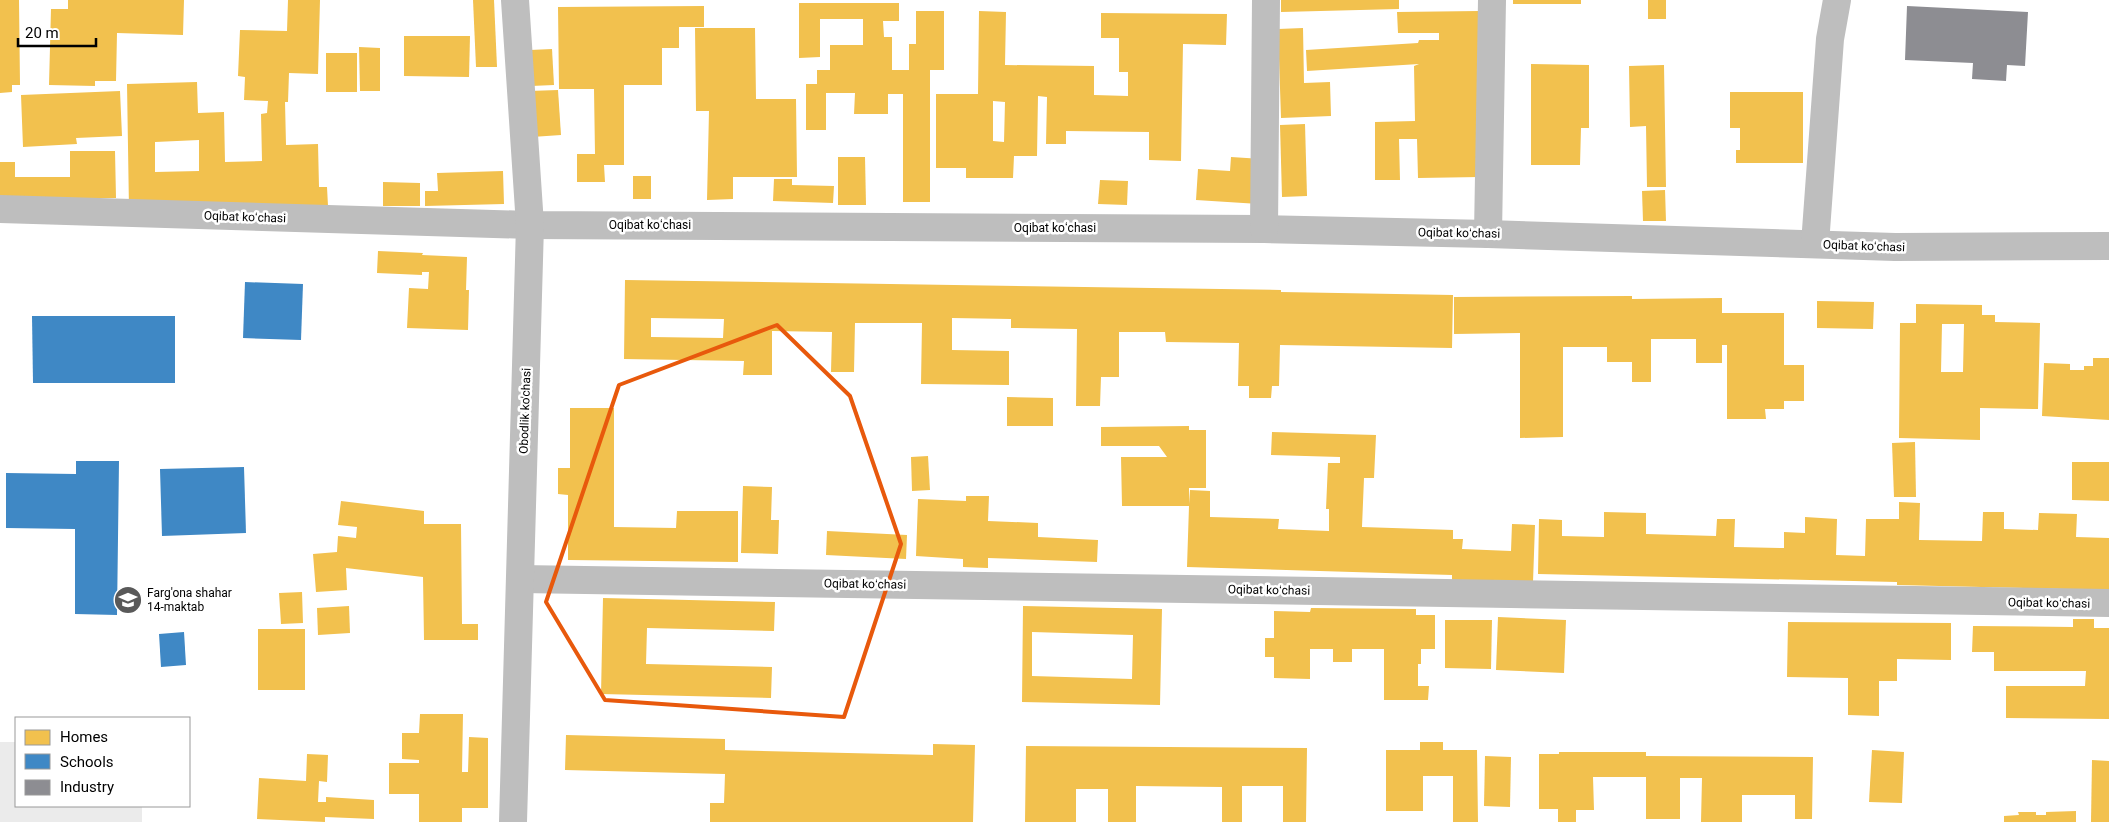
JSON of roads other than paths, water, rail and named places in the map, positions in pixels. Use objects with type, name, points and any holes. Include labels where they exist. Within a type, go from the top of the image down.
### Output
[{"type":"street","name":"Obodlik ko'chasi","points":[[513,822],[530,225],[515,0]]},
{"type":"street","points":[[1264,229],[1266,0]]},
{"type":"street","points":[[1488,234],[1492,0]]},
{"type":"street","points":[[1815,244],[1830,39],[1837,0]]},
{"type":"street","name":"Oqibat koʻchasi","points":[[0,209],[530,225],[1264,229],[1895,247],[2109,246]]},
{"type":"street","name":"Oqibat koʻchasi","points":[[520,579],[2109,604]]},
{"type":"place","name":"Farg'ona shahar 14-maktab","points":[[128,600]]}]
